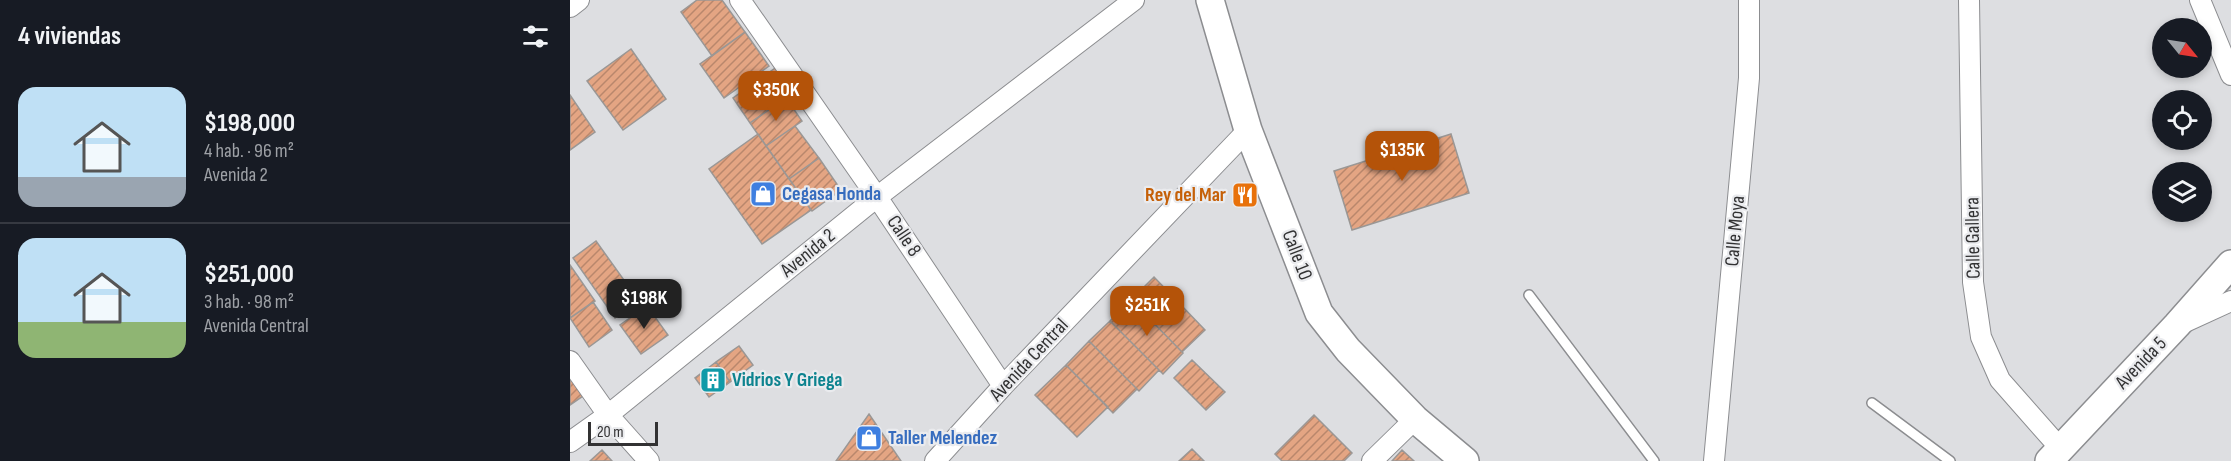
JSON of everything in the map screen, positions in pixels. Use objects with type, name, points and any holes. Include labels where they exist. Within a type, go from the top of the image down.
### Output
[{"type":"street","points":[[570,7],[579,0]]},
{"type":"street","name":"Calle 8","points":[[740,0],[877,197],[1003,386]]},
{"type":"street","name":"Avenida 2","points":[[570,442],[608,415],[877,197],[1134,0]]},
{"type":"street","name":"Calle 10","points":[[1210,0],[1248,130],[1319,313],[1348,350],[1415,419],[1465,461]]},
{"type":"street","name":"Calle Moya","points":[[1714,461],[1749,78],[1749,0]]},
{"type":"street","name":"Calle Gallera","points":[[1969,0],[1973,282],[1982,337],[2000,380],[2054,454]]},
{"type":"street","points":[[2200,0],[2231,75]]},
{"type":"street","name":"Avenida Central","points":[[935,461],[1003,386],[1248,130]]},
{"type":"street","name":"Avenida 5","points":[[2054,454],[2177,325],[2231,264]]},
{"type":"street","points":[[2177,325],[2231,301]]},
{"type":"street","points":[[570,361],[608,415],[649,461]]},
{"type":"street","points":[[1372,461],[1415,419]]},
{"type":"lane","points":[[1529,295],[1654,461]]},
{"type":"lane","points":[[1872,403],[1950,461]]},
{"type":"building","points":[[697,0],[722,0],[745,32],[712,56],[681,12]]},
{"type":"building","points":[[745,32],[769,66],[724,98],[700,64]]},
{"type":"building","points":[[631,49],[666,99],[623,130],[587,81]]},
{"type":"building","points":[[778,66],[796,91],[750,123],[733,98]]},
{"type":"building","points":[[570,95],[595,132],[570,150]]},
{"type":"building","points":[[786,98],[802,121],[766,146],[750,123]]},
{"type":"building","points":[[795,126],[819,158],[789,179],[766,146]]},
{"type":"building","name":"Cegasa Honda","points":[[758,134],[811,210],[762,244],[709,169]]},
{"type":"building","points":[[1451,134],[1469,193],[1352,230],[1334,171]]},
{"type":"building","points":[[819,158],[841,190],[812,211],[789,179]]},
{"type":"building","points":[[596,241],[639,301],[615,318],[573,258]]},
{"type":"building","points":[[570,265],[595,301],[570,318]]},
{"type":"building","points":[[1154,277],[1205,330],[1182,352],[1131,300]]},
{"type":"building","points":[[1131,300],[1183,353],[1163,374],[1110,321]]},
{"type":"building","points":[[593,302],[612,330],[589,347],[570,318]]},
{"type":"building","points":[[647,306],[668,335],[641,354],[620,325]]},
{"type":"building","points":[[1110,321],[1159,370],[1139,391],[1089,341]]},
{"type":"building","points":[[1089,341],[1137,389],[1113,413],[1066,365]]},
{"type":"building","points":[[739,346],[753,365],[730,382],[716,362]]},
{"type":"building","points":[[1192,360],[1225,392],[1206,410],[1174,378]]},
{"type":"building","name":"Vidrios Y Griega","points":[[716,362],[730,382],[709,397],[695,378]]},
{"type":"building","points":[[1066,365],[1108,407],[1077,437],[1035,395]]},
{"type":"building","points":[[570,378],[583,396],[570,405]]},
{"type":"building","name":"Taller Melendez","points":[[869,414],[901,461],[836,461]]},
{"type":"building","points":[[1314,415],[1352,453],[1344,461],[1282,461],[1275,454]]},
{"type":"building","points":[[1192,449],[1204,461],[1179,461]]},
{"type":"building","points":[[602,450],[612,461],[590,461]]},
{"type":"building","points":[[1402,450],[1414,461],[1392,461]]},
{"type":"place","name":"Cegasa Honda","points":[[763,194]]},
{"type":"place","name":"Rey del Mar","points":[[1245,195]]},
{"type":"place","name":"Vidrios Y Griega","points":[[713,380]]},
{"type":"place","name":"Taller Melendez","points":[[869,438]]}]
